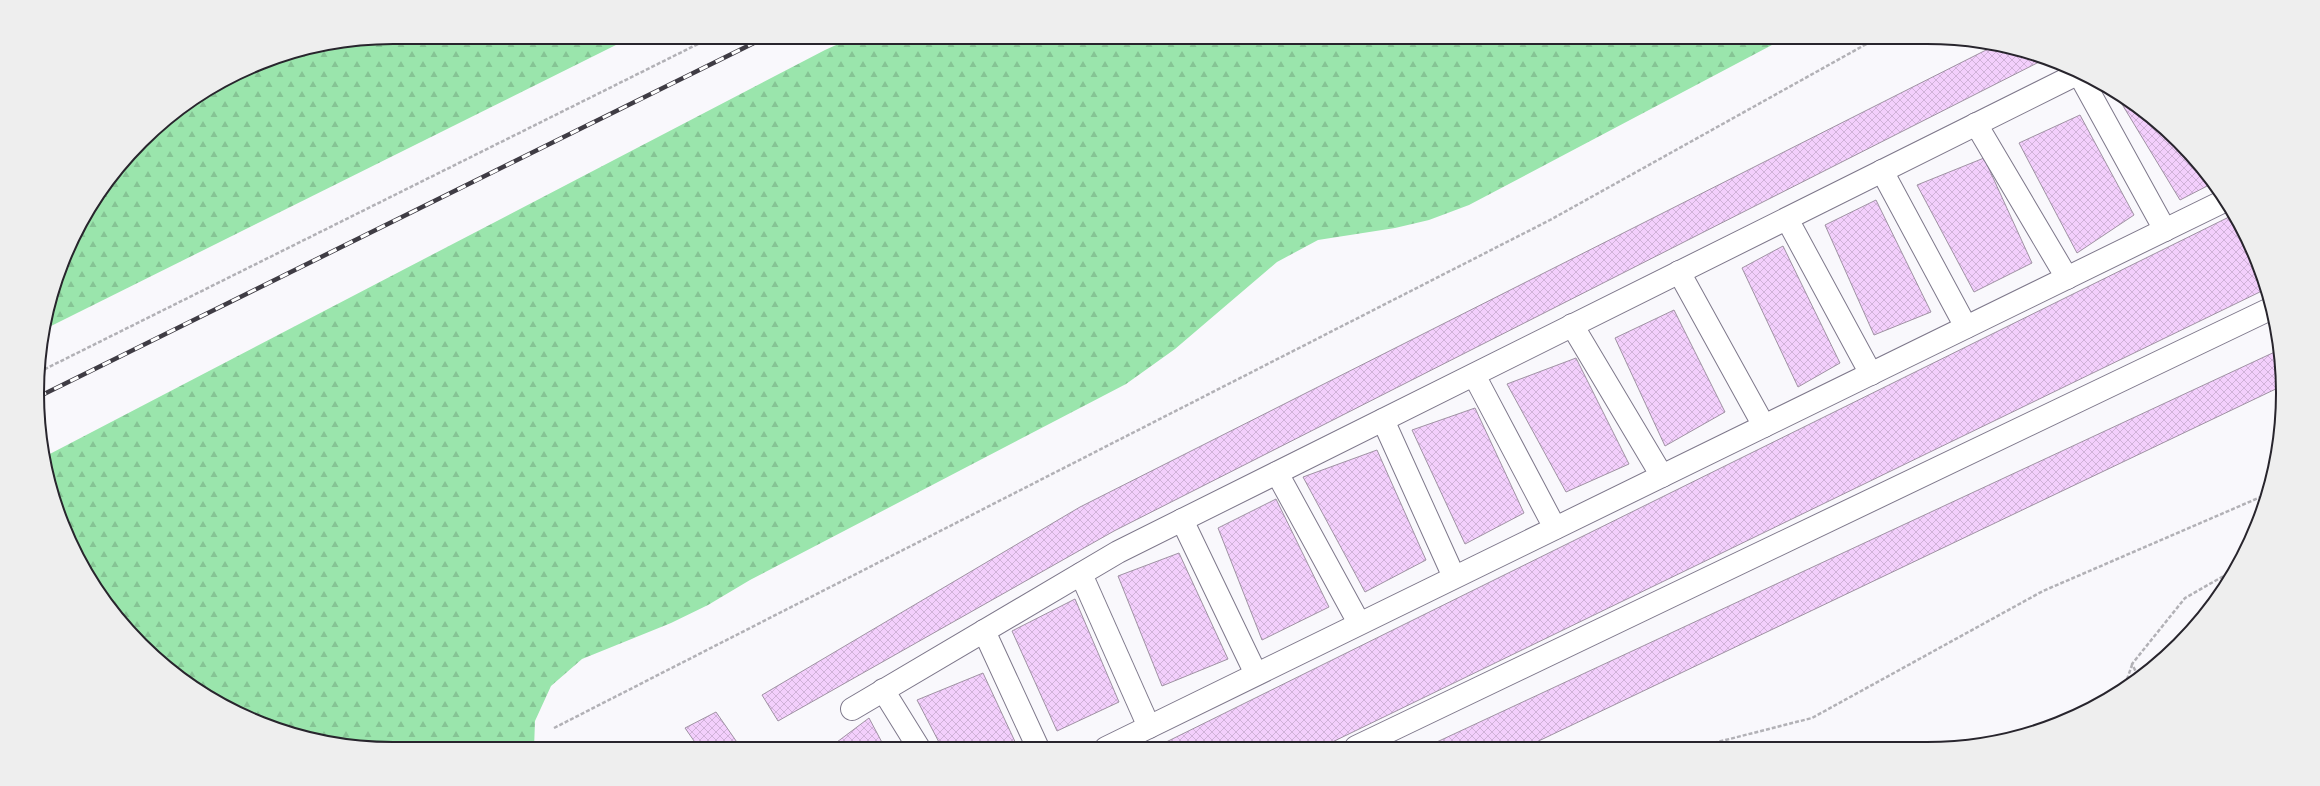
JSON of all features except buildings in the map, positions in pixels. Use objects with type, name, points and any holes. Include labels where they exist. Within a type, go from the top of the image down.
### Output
[{"type":"lane","points":[[852,709],[1082,574],[1182,520],[2073,76]]},
{"type":"lane","points":[[2084,81],[2165,230]]},
{"type":"lane","points":[[1976,124],[2067,278]]},
{"type":"lane","points":[[1882,171],[1966,327]]},
{"type":"lane","points":[[1118,742],[2220,203]]},
{"type":"lane","points":[[1787,219],[1871,374]]},
{"type":"lane","points":[[1679,272],[1764,426]]},
{"type":"lane","points":[[1366,742],[2266,311]]},
{"type":"lane","points":[[1572,325],[1662,476]]},
{"type":"lane","points":[[1474,375],[1555,528]]},
{"type":"lane","points":[[1383,420],[1454,577]]},
{"type":"lane","points":[[1277,473],[1359,623]]},
{"type":"lane","points":[[1182,520],[1256,674]]},
{"type":"lane","points":[[1082,574],[1149,727]]},
{"type":"lane","points":[[984,631],[1035,742]]},
{"type":"lane","points":[[883,690],[915,742]]},
{"type":"path","points":[[45,369],[698,44]]},
{"type":"path","points":[[554,728],[1550,220],[1866,44]]},
{"type":"path","points":[[1718,742],[1812,718],[2043,591],[2259,498]]},
{"type":"path","points":[[2127,679],[2132,664],[2185,598],[2224,576]]},
{"type":"path","points":[[2132,664],[2136,672]]},
{"type":"green space","points":[[393,44],[618,44],[51,326],[56,303],[71,259],[91,218],[116,181],[146,146],[181,116],[218,91],[239,80],[259,71],[303,56],[347,47]]},
{"type":"green space","points":[[838,44],[1774,44],[1469,205],[1429,220],[1395,228],[1318,240],[1277,262],[1175,349],[1126,384],[750,580],[708,605],[671,623],[582,659],[551,686],[535,721],[534,742],[370,741],[325,735],[281,723],[239,706],[199,683],[181,670],[146,640],[116,605],[91,568],[71,527],[56,483],[50,454]]},
{"type":"railway","points":[[44,394],[752,44]]}]
